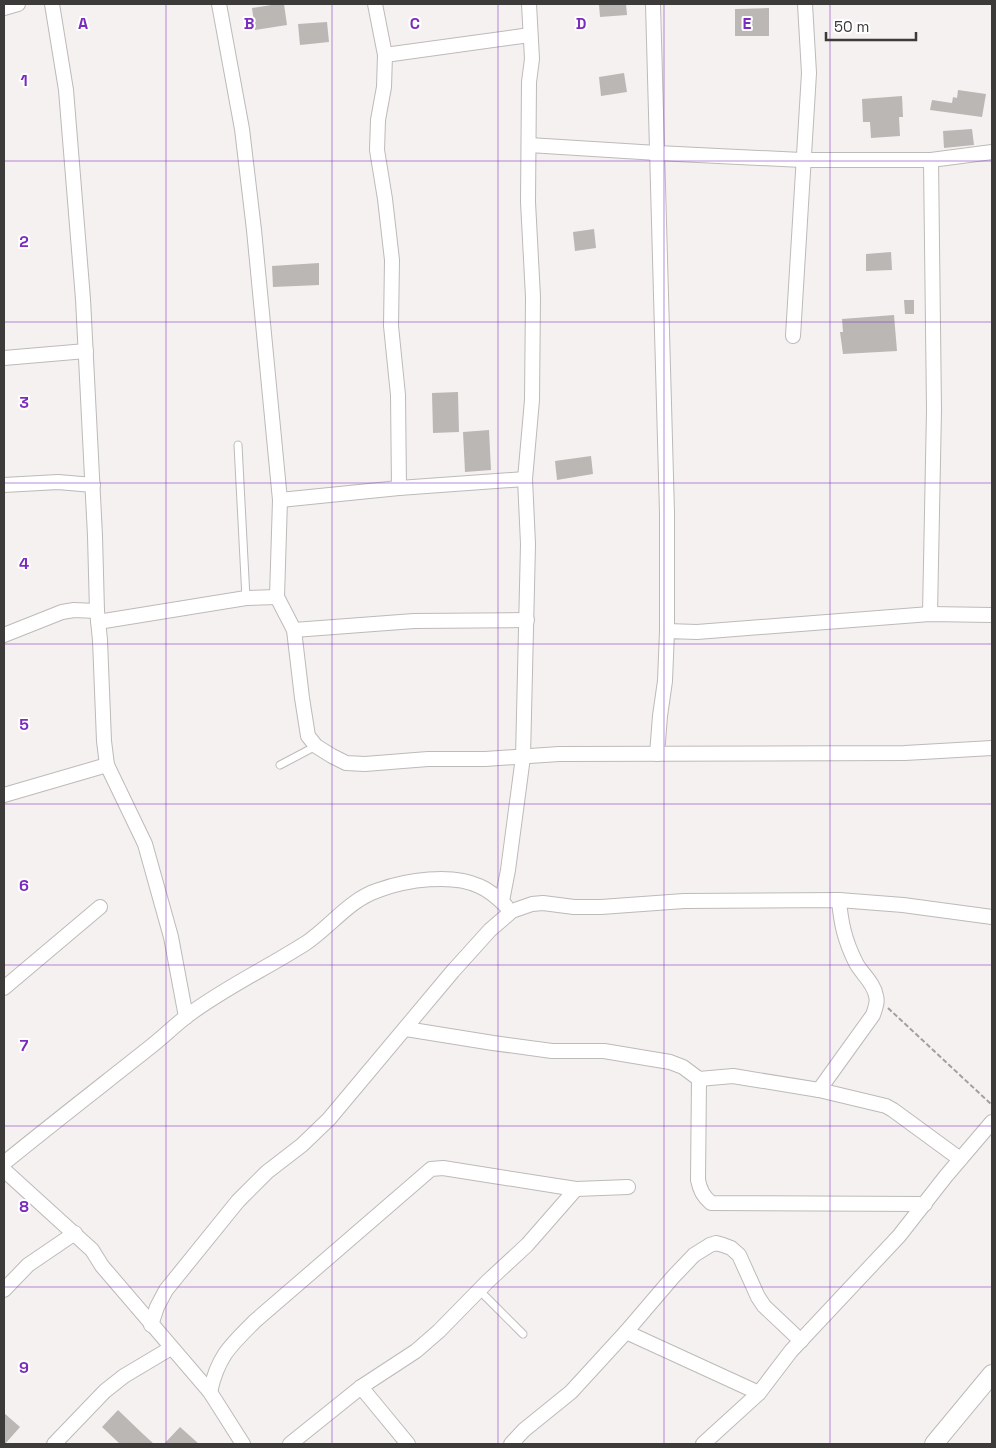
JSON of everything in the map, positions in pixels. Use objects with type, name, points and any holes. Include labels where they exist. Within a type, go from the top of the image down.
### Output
[{"type":"street","points":[[4,8],[18,4]]},
{"type":"street","points":[[52,4],[66,90],[86,351],[97,616],[107,765],[145,844],[171,937],[186,1017]]},
{"type":"street","points":[[219,4],[243,138],[254,230],[280,500],[277,597],[294,630],[308,736],[316,746],[346,762],[364,764],[428,759],[485,759],[559,754],[905,753],[992,748]]},
{"type":"street","points":[[375,4],[385,55],[384,87],[378,120],[377,150],[392,260],[392,326],[398,395],[399,488]]},
{"type":"street","points":[[151,1325],[157,1307],[166,1290],[238,1201],[267,1172],[302,1145],[329,1119],[490,930],[507,906],[508,870],[523,757],[527,620],[528,544],[525,479],[532,400],[533,297],[528,202],[529,82],[532,59],[529,4]]},
{"type":"street","points":[[653,4],[667,513],[665,681],[657,754]]},
{"type":"street","points":[[793,336],[802,160],[809,73],[805,4]]},
{"type":"street","points":[[385,55],[530,35]]},
{"type":"street","points":[[529,145],[802,160],[932,160],[992,152]]},
{"type":"street","points":[[930,614],[934,429],[932,160]]},
{"type":"street","points":[[4,358],[86,351]]},
{"type":"street","points":[[280,500],[399,488],[525,479]]},
{"type":"street","points":[[4,485],[58,482],[92,485]]},
{"type":"street","points":[[4,635],[62,612],[74,610],[97,616],[246,598],[277,597]]},
{"type":"street","points":[[667,631],[697,632],[930,614],[992,615]]},
{"type":"street","points":[[294,630],[414,621],[527,620]]},
{"type":"street","points":[[4,795],[107,765]]},
{"type":"street","points":[[4,1163],[110,1077],[151,1047],[186,1017],[218,995],[307,942],[359,899],[378,890],[423,880],[454,880],[478,885],[492,893],[507,906],[542,903],[574,907],[601,907],[684,901],[839,900],[903,905],[992,918]]},
{"type":"street","points":[[819,1090],[874,1015],[877,997],[849,948],[841,924],[839,900]]},
{"type":"street","points":[[4,988],[100,907]]},
{"type":"street","points":[[406,1029],[552,1050],[604,1051],[670,1062],[699,1079],[733,1076],[819,1090],[886,1106],[960,1158]]},
{"type":"street","points":[[699,1079],[698,1180],[700,1190],[711,1203],[925,1204]]},
{"type":"street","points":[[703,1444],[759,1393],[801,1341],[899,1236],[960,1158],[992,1122]]},
{"type":"street","points":[[210,1392],[221,1358],[235,1342],[256,1321],[431,1169],[443,1168],[576,1188],[628,1187]]},
{"type":"street","points":[[4,1170],[92,1250],[102,1266],[151,1325],[210,1392],[243,1444]]},
{"type":"street","points":[[290,1444],[361,1387],[416,1351],[527,1245],[576,1188]]},
{"type":"street","points":[[4,1290],[28,1265],[75,1233]]},
{"type":"street","points":[[511,1444],[524,1430],[571,1392],[673,1277],[694,1255],[710,1245],[716,1244],[731,1248],[739,1255],[764,1306],[801,1341]]},
{"type":"street","points":[[626,1332],[759,1393]]},
{"type":"street","points":[[54,1444],[105,1391],[124,1376],[171,1348]]},
{"type":"street","points":[[934,1444],[992,1374]]},
{"type":"street","points":[[361,1387],[408,1444]]},
{"type":"lane","points":[[238,445],[246,598]]},
{"type":"lane","points":[[280,765],[316,746]]},
{"type":"lane","points":[[479,1290],[523,1334]]},
{"type":"path","points":[[877,997],[992,1105]]},
{"type":"building","points":[[284,4],[287,25],[255,30],[252,8]]},
{"type":"building","points":[[599,4],[626,4],[627,15],[600,17]]},
{"type":"building","points":[[769,8],[769,36],[735,36],[735,9]]},
{"type":"building","points":[[327,22],[329,42],[300,45],[298,24]]},
{"type":"building","points":[[624,73],[627,92],[601,96],[599,77]]},
{"type":"building","points":[[958,90],[986,94],[982,117],[930,110],[932,100],[952,103],[953,97],[957,98]]},
{"type":"building","points":[[902,96],[903,117],[899,117],[900,136],[871,138],[870,122],[863,122],[862,99]]},
{"type":"building","points":[[972,129],[974,145],[944,148],[943,131]]},
{"type":"building","points":[[594,229],[596,248],[575,251],[573,232]]},
{"type":"building","points":[[891,252],[892,270],[866,271],[866,254]]},
{"type":"building","points":[[319,263],[319,285],[273,287],[272,266]]},
{"type":"building","points":[[904,300],[914,300],[914,314],[905,314]]},
{"type":"building","points":[[894,315],[897,351],[843,354],[840,332],[843,332],[842,319]]},
{"type":"building","points":[[458,392],[459,432],[433,433],[432,393]]},
{"type":"building","points":[[489,430],[491,470],[465,472],[463,432]]},
{"type":"building","points":[[591,456],[593,474],[557,480],[555,461]]},
{"type":"building","points":[[118,1410],[154,1444],[120,1444],[102,1427]]},
{"type":"building","points":[[4,1413],[20,1427],[5,1444],[4,1444]]},
{"type":"building","points":[[180,1427],[199,1444],[164,1444]]}]
